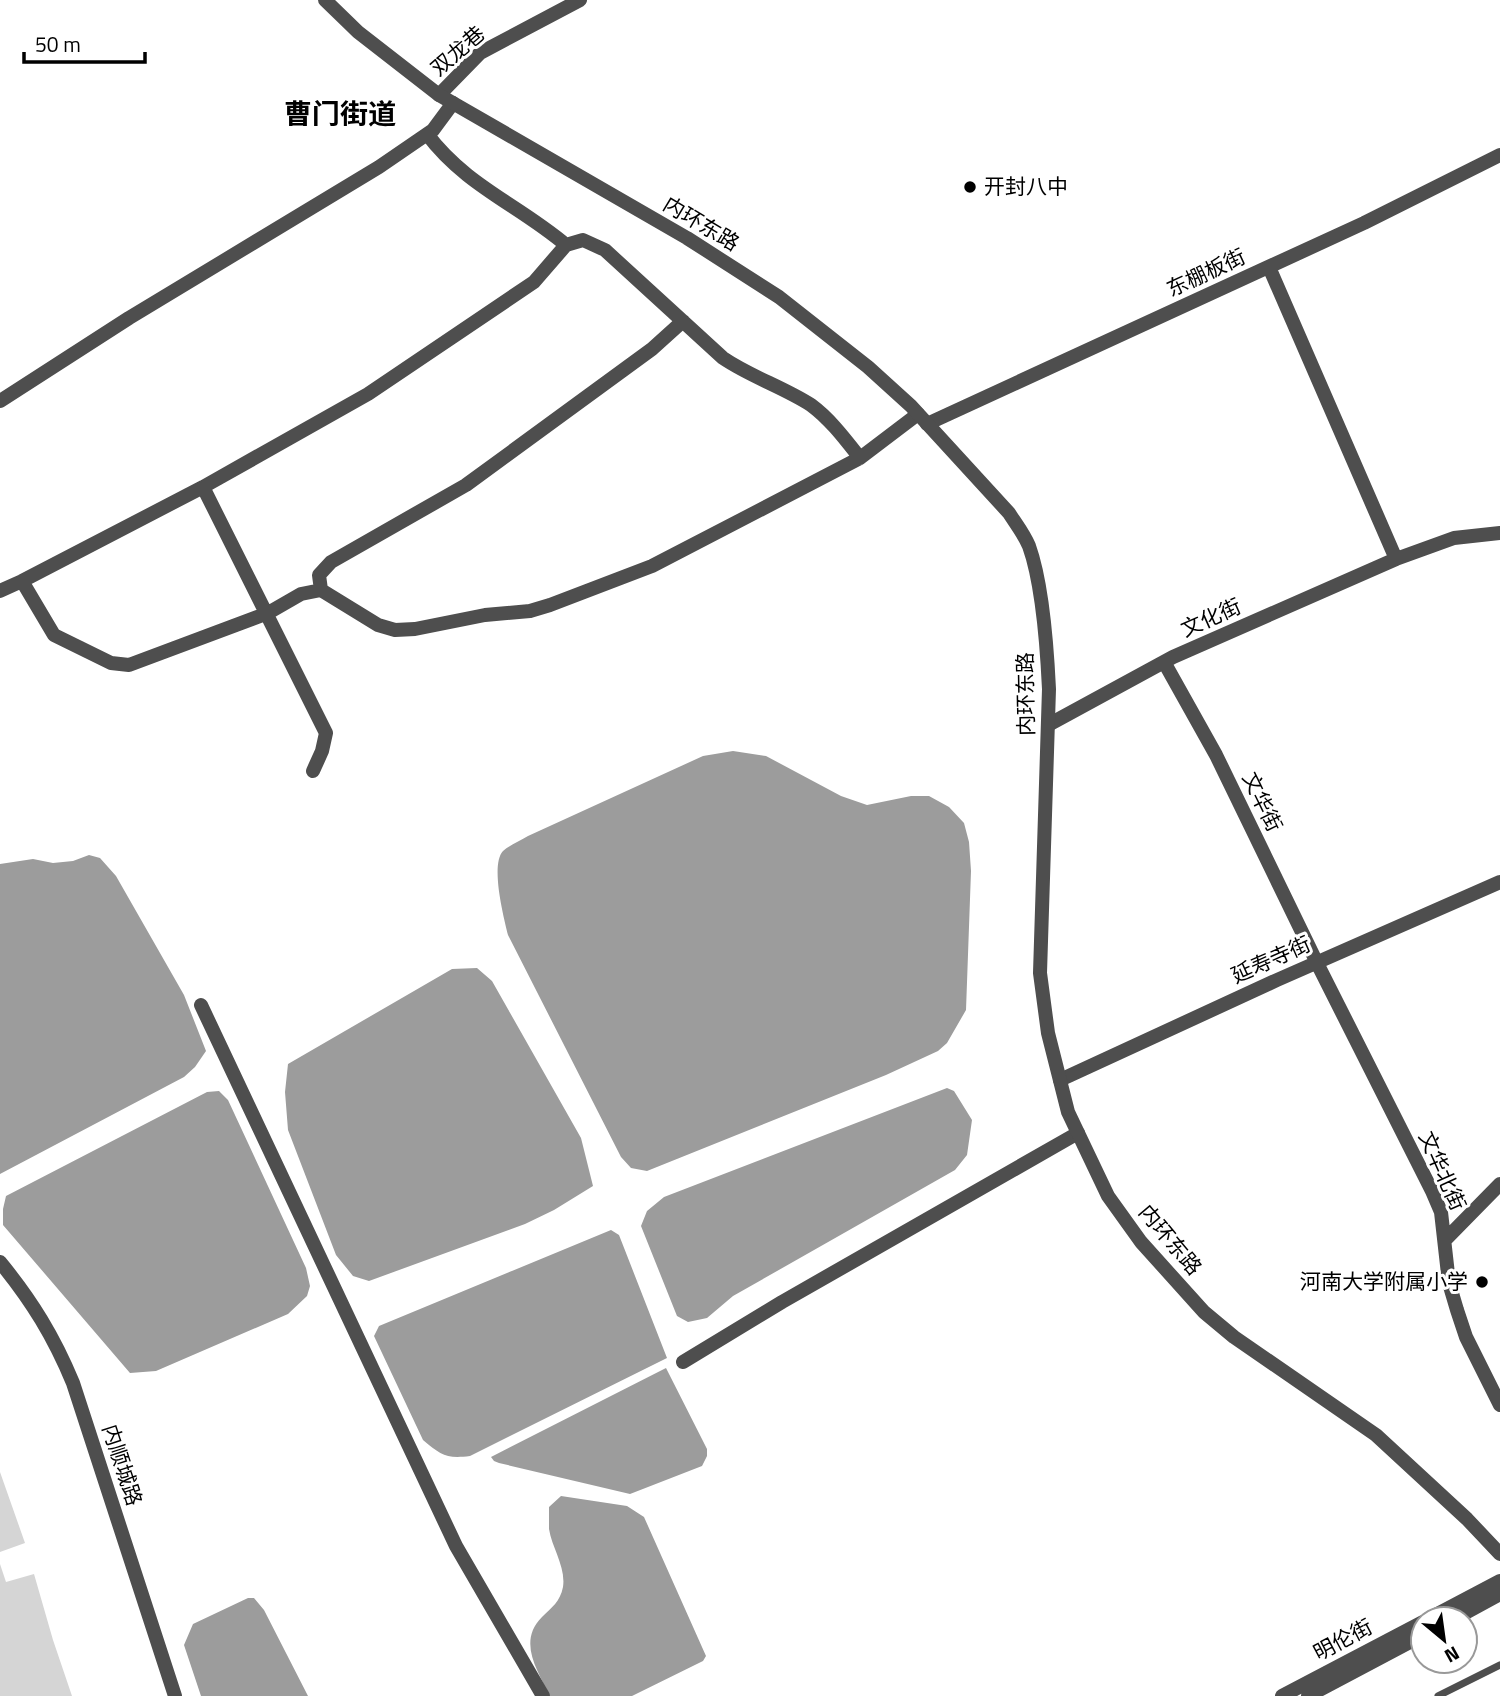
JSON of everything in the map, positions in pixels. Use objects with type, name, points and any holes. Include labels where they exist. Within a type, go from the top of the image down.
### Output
[{"type":"street","name":"内环东路","points":[[325,0],[359,32],[439,96],[687,239],[779,297],[868,367],[923,419],[1009,513],[1028,545],[1033,561],[1047,647],[1049,689],[1040,973],[1048,1033],[1069,1112],[1078,1133],[1108,1196],[1141,1242],[1204,1312],[1234,1338],[1376,1435],[1467,1519],[1500,1554]]},
{"type":"street","name":"双龙巷","points":[[439,96],[480,53],[580,0]]},
{"type":"street","points":[[0,401],[129,317],[379,167],[433,130],[453,103]]},
{"type":"street","points":[[427,134],[443,155],[488,192],[550,231],[566,245]]},
{"type":"street","name":"东棚板街","points":[[321,590],[378,625],[395,630],[415,629],[485,615],[530,611],[652,566],[860,458],[923,419],[1269,267],[1500,155]]},
{"type":"street","points":[[0,591],[203,487],[369,394],[534,282],[566,245],[583,240],[605,250],[723,358],[740,370],[811,406],[826,418],[860,458]]},
{"type":"street","points":[[1269,267],[1395,559]]},
{"type":"street","points":[[22,581],[54,635],[111,663],[129,665],[144,661],[268,613],[301,594],[321,590],[318,575],[331,562],[466,485],[652,349],[683,321]]},
{"type":"street","points":[[203,487],[326,733],[313,771]]},
{"type":"street","name":"文化街","points":[[1048,726],[1164,662],[1395,559],[1454,538],[1500,533]]},
{"type":"street","name":"文华街","points":[[1164,662],[1216,754],[1317,963]]},
{"type":"street","name":"延寿寺街","points":[[1060,1080],[1500,882]]},
{"type":"street","name":"文华北街","points":[[1317,963],[1441,1212],[1449,1283],[1457,1310],[1466,1337],[1500,1405]]},
{"type":"street","points":[[201,1005],[456,1546],[543,1696]]},
{"type":"street","points":[[682,1362],[1078,1133]]},
{"type":"street","points":[[1445,1240],[1500,1184]]},
{"type":"street","name":"内顺城路","points":[[0,1262],[29,1297],[57,1344],[73,1383],[175,1696]]},
{"type":"street","points":[[1455,1605],[1500,1581]]},
{"type":"street","points":[[1479,1605],[1500,1594]]},
{"type":"street","name":"明伦街","points":[[1282,1696],[1409,1629]]},
{"type":"street","name":"明伦街","points":[[1308,1696],[1409,1642]]},
{"type":"lane","points":[[1438,1696],[1500,1665]]},
{"type":"shaded area","points":[[733,751],[766,756],[841,796],[867,805],[911,796],[929,796],[949,807],[964,823],[969,842],[971,871],[966,1010],[947,1043],[938,1051],[886,1075],[647,1171],[631,1168],[621,1157],[508,935],[499,892],[499,858],[503,851],[528,836],[703,756]]},
{"type":"shaded area","points":[[89,855],[100,858],[116,876],[184,995],[206,1051],[184,1077],[0,1174],[0,864],[33,859],[53,863],[73,861]]},
{"type":"shaded area","points":[[477,968],[492,981],[581,1138],[593,1186],[525,1224],[369,1281],[353,1276],[336,1255],[288,1130],[285,1092],[288,1064],[452,969]]},
{"type":"shaded area","points":[[947,1088],[954,1091],[972,1120],[967,1155],[955,1170],[733,1296],[707,1318],[688,1322],[677,1316],[641,1226],[647,1211],[664,1197]]},
{"type":"shaded area","points":[[219,1091],[228,1100],[306,1268],[310,1286],[307,1296],[288,1314],[156,1371],[130,1373],[3,1225],[6,1196],[207,1092]]},
{"type":"shaded area","points":[[611,1230],[619,1235],[667,1358],[470,1456],[444,1455],[423,1440],[374,1336],[379,1326]]},
{"type":"shaded area","points":[[666,1368],[707,1449],[702,1466],[630,1494],[499,1463],[491,1457]]},
{"type":"shaded area","points":[[0,1472],[25,1543],[0,1552]]},
{"type":"shaded area","points":[[561,1496],[627,1506],[644,1517],[706,1656],[703,1661],[632,1696],[550,1696],[536,1667],[530,1646],[535,1627],[562,1592],[563,1572],[549,1529],[549,1507]]},
{"type":"shaded area","points":[[0,1564],[6,1582],[34,1574],[72,1696],[0,1696]]},
{"type":"shaded area","points":[[248,1598],[254,1598],[264,1610],[308,1696],[201,1696],[184,1645],[193,1624]]},
{"type":"place","name":"开封八中","points":[[970,187]]},
{"type":"place","name":"河南大学附属小学","points":[[1482,1282]]},
{"type":"district","name":"曹门街道","points":[[340,114]]}]
